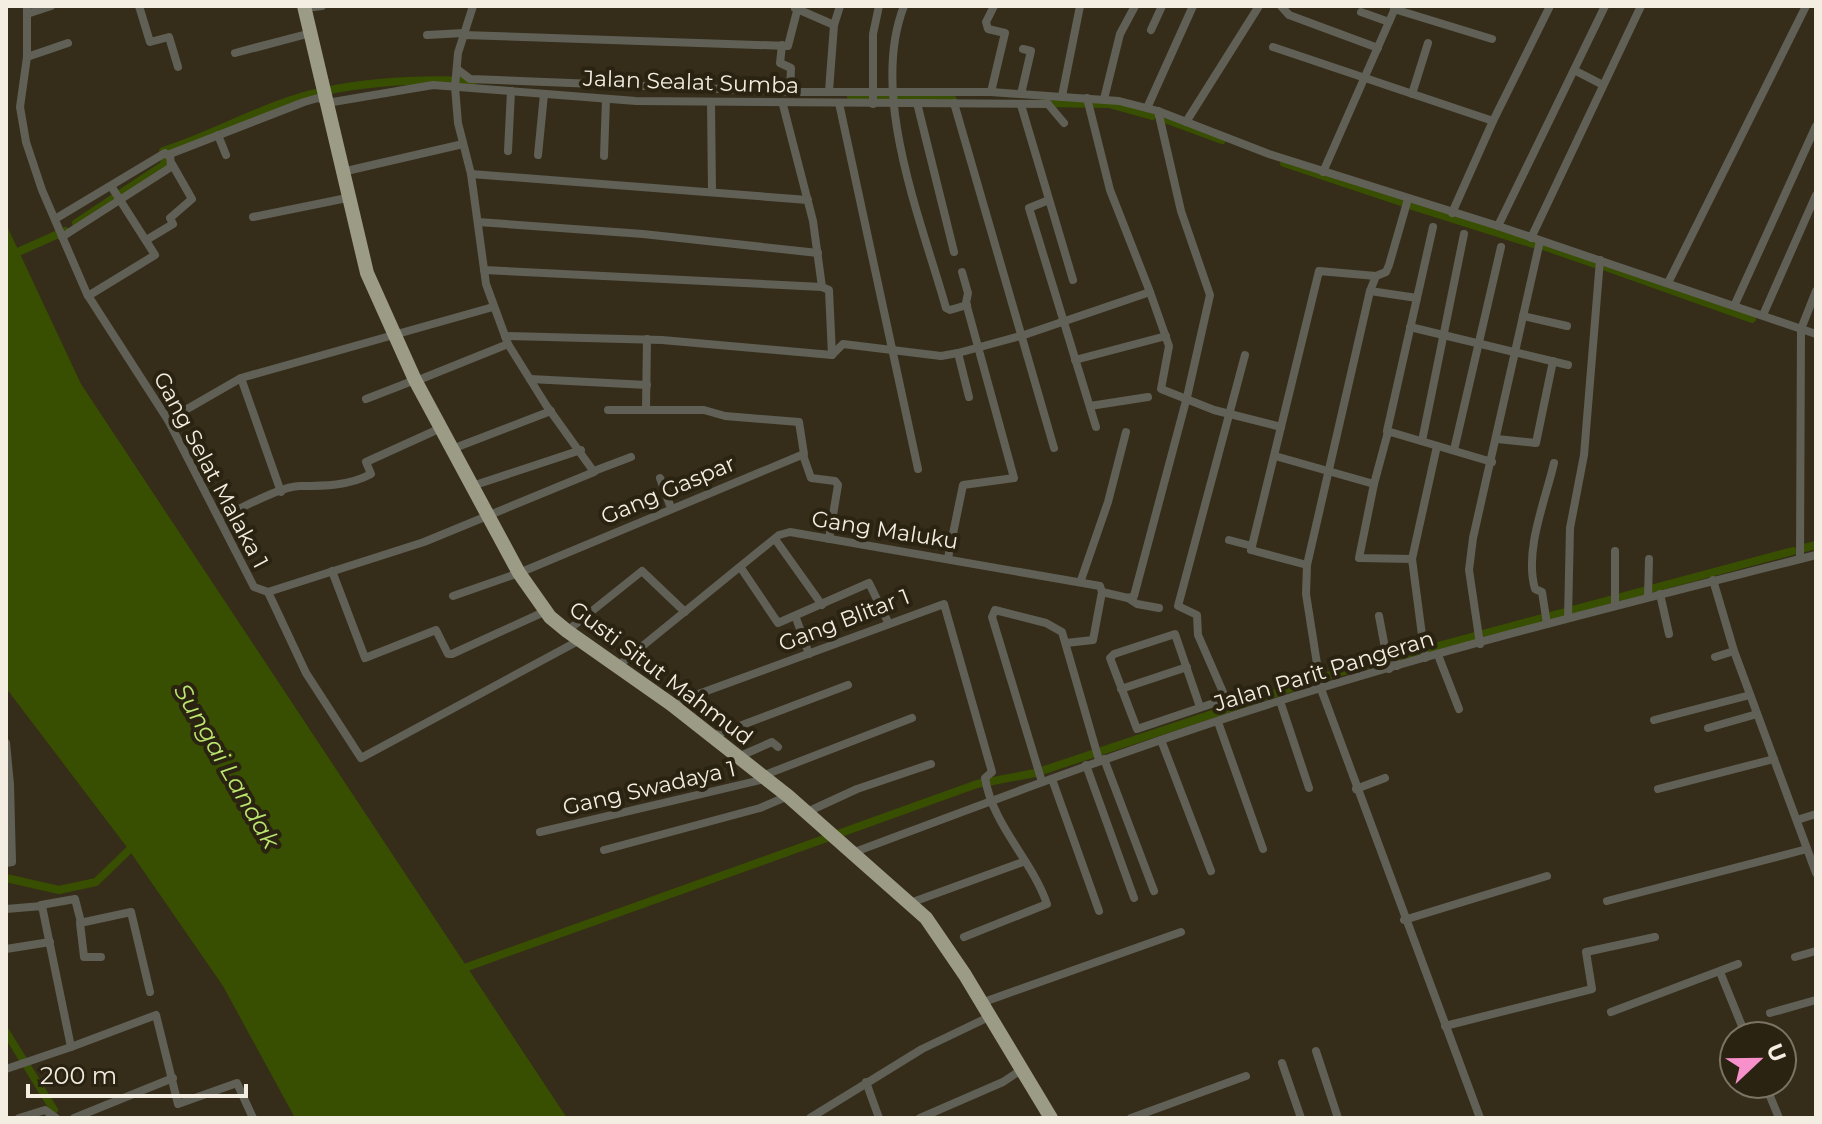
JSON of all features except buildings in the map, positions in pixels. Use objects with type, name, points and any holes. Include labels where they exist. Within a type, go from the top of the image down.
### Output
[{"type":"highway","name":"Gusti Situt Mahmud","points":[[305,7],[341,173],[367,273],[416,380],[519,573],[546,611],[567,631],[671,704],[788,796],[910,903],[940,934],[1051,1118]]},
{"type":"street","points":[[27,10],[51,6]]},
{"type":"street","points":[[139,6],[149,41],[169,37],[178,67]]},
{"type":"street","points":[[305,7],[322,6]]},
{"type":"street","points":[[473,6],[464,34],[455,87],[484,270],[493,307],[507,340],[530,379],[594,471]]},
{"type":"street","points":[[829,91],[834,25],[840,6]]},
{"type":"street","points":[[874,97],[873,34],[879,6]]},
{"type":"street","points":[[904,6],[896,26],[895,124],[946,308],[950,310],[967,305]]},
{"type":"street","points":[[991,92],[1005,33],[988,29],[986,22],[994,6]]},
{"type":"street","points":[[1064,123],[1054,98],[1080,6]]},
{"type":"street","points":[[1104,99],[1120,34],[1135,6]]},
{"type":"street","points":[[1151,30],[1162,6]]},
{"type":"street","points":[[1147,108],[1193,6]]},
{"type":"street","points":[[1186,122],[1259,6]]},
{"type":"street","points":[[1281,6],[1289,15],[1378,48]]},
{"type":"street","points":[[1452,213],[1550,6]]},
{"type":"street","points":[[1498,226],[1605,6]]},
{"type":"street","points":[[1480,637],[1469,570],[1473,538],[1523,316],[1536,239],[1641,6]]},
{"type":"street","points":[[1668,283],[1806,6]]},
{"type":"street","points":[[427,35],[788,46],[796,8],[834,25]]},
{"type":"street","points":[[1323,172],[1395,8],[1492,39]]},
{"type":"street","name":"Gang Selat Malaka 1","points":[[27,10],[27,57],[21,84],[21,118],[33,166],[88,296],[168,420],[254,587],[268,592],[397,552],[489,518],[631,457]]},
{"type":"street","points":[[1361,12],[1389,22]]},
{"type":"street","points":[[235,53],[312,33]]},
{"type":"street","points":[[27,57],[68,43]]},
{"type":"street","points":[[1412,94],[1428,43]]},
{"type":"street","points":[[782,45],[780,63],[791,68],[790,91]]},
{"type":"street","points":[[1273,47],[1493,121]]},
{"type":"street","points":[[1021,94],[1031,51],[1023,49]]},
{"type":"street","points":[[1574,70],[1603,85]]},
{"type":"street","points":[[457,71],[470,79],[829,91],[874,97],[991,92],[1088,103],[1104,99],[1158,111],[1323,172],[1498,226],[1816,334]]},
{"type":"street","name":"Jalan Sealat Sumba","points":[[170,160],[218,135],[304,102],[421,87],[606,99],[783,105],[894,97],[917,103],[1021,105],[1054,98]]},
{"type":"street","points":[[508,151],[511,91]]},
{"type":"street","points":[[962,93],[958,103],[1054,448]]},
{"type":"street","points":[[538,155],[544,94]]},
{"type":"street","points":[[604,156],[606,99]]},
{"type":"street","points":[[711,102],[712,192]]},
{"type":"street","points":[[839,103],[918,469]]},
{"type":"street","points":[[917,103],[954,252]]},
{"type":"street","points":[[1088,103],[1110,190],[1166,336],[1169,351],[1161,389],[1231,415],[1281,427]]},
{"type":"street","points":[[783,105],[808,200],[822,287]]},
{"type":"street","points":[[1021,105],[1073,280]]},
{"type":"street","points":[[1128,598],[1134,596],[1141,572],[1210,295],[1181,211],[1158,111]]},
{"type":"street","points":[[1735,304],[1816,126]]},
{"type":"street","points":[[218,135],[226,155]]},
{"type":"street","points":[[341,173],[463,144]]},
{"type":"street","points":[[55,219],[165,153],[192,199],[170,218],[173,224],[148,239]]},
{"type":"street","points":[[61,233],[119,200],[170,160]]},
{"type":"street","points":[[471,174],[808,200]]},
{"type":"street","points":[[88,296],[155,255],[148,239],[111,186]]},
{"type":"street","points":[[1763,315],[1816,195]]},
{"type":"street","points":[[253,217],[347,198]]},
{"type":"street","points":[[1307,565],[1254,554],[1252,546],[1319,271],[1376,276],[1386,272],[1408,199]]},
{"type":"street","points":[[1049,200],[1029,208],[1096,427]]},
{"type":"street","points":[[478,222],[643,234],[818,253]]},
{"type":"street","points":[[1412,559],[1359,558],[1433,227]]},
{"type":"street","points":[[1422,441],[1464,234]]},
{"type":"street","points":[[1454,450],[1501,247]]},
{"type":"street","points":[[1568,618],[1570,528],[1584,455],[1600,260]]},
{"type":"street","points":[[484,270],[822,287],[829,290],[832,355]]},
{"type":"street","points":[[948,558],[963,485],[1014,478],[967,305],[962,272]]},
{"type":"street","points":[[1376,276],[1307,565],[1306,594],[1321,687],[1404,920],[1480,1118]]},
{"type":"street","points":[[1370,291],[1417,298]]},
{"type":"street","points":[[1800,559],[1801,329],[1816,291]]},
{"type":"street","points":[[832,355],[841,345],[941,356],[958,353],[1024,335],[1150,292]]},
{"type":"street","points":[[168,420],[241,378],[493,307]]},
{"type":"street","points":[[1523,316],[1567,326]]},
{"type":"street","points":[[1410,327],[1568,365]]},
{"type":"street","points":[[1075,360],[1166,336]]},
{"type":"street","points":[[366,399],[507,340],[647,339],[832,355]]},
{"type":"street","points":[[646,409],[647,339]]},
{"type":"street","points":[[958,353],[969,397]]},
{"type":"street","points":[[1200,707],[1177,637],[1171,634],[1111,655],[1121,689],[1139,729],[1225,701],[1226,697],[1198,635],[1197,615],[1178,606],[1245,355]]},
{"type":"street","points":[[1497,439],[1531,445],[1536,443],[1553,361]]},
{"type":"street","points":[[241,378],[281,492]]},
{"type":"street","points":[[530,379],[647,385]]},
{"type":"street","points":[[1090,406],[1148,397]]},
{"type":"street","points":[[608,410],[704,410],[725,416],[801,424],[803,455],[811,478],[838,485],[829,539]]},
{"type":"street","points":[[452,449],[551,411]]},
{"type":"street","points":[[219,518],[302,485],[343,484],[371,474],[366,462],[441,428]]},
{"type":"street","points":[[1081,580],[1111,493],[1126,432]]},
{"type":"street","points":[[1388,432],[1492,462]]},
{"type":"street","points":[[1424,652],[1412,559],[1437,446]]},
{"type":"street","points":[[472,486],[581,450]]},
{"type":"street","name":"Gang Gaspar","points":[[453,596],[519,573],[803,455]]},
{"type":"street","points":[[1275,456],[1374,484]]},
{"type":"street","points":[[1547,624],[1542,592],[1535,589],[1532,579],[1533,548],[1554,463]]},
{"type":"street","points":[[660,478],[671,508]]},
{"type":"street","name":"Gang Maluku","points":[[775,539],[790,532],[1081,580],[1095,584],[1102,592]]},
{"type":"street","points":[[618,666],[775,539],[822,605]]},
{"type":"street","points":[[1229,540],[1252,546]]},
{"type":"street","points":[[1615,551],[1615,606]]},
{"type":"street","name":"Jalan Parit Pangeran","points":[[848,850],[993,801],[1041,780],[1052,779],[1099,756],[1218,722],[1392,660],[1424,652],[1438,655],[1480,637],[1615,606],[1648,591],[1660,594],[1816,555]]},
{"type":"street","points":[[1648,591],[1649,559]]},
{"type":"street","points":[[741,568],[778,623],[796,618],[869,583],[889,624]]},
{"type":"street","points":[[332,571],[365,658],[436,630],[448,654],[452,654],[546,611]]},
{"type":"street","points":[[567,631],[642,571],[685,612]]},
{"type":"street","points":[[1713,580],[1734,651],[1816,873]]},
{"type":"street","points":[[268,592],[306,673],[361,758],[580,640]]},
{"type":"street","points":[[1066,643],[1093,640],[1102,592],[1159,608]]},
{"type":"street","points":[[1660,594],[1669,634]]},
{"type":"street","name":"Gang Blitar 1","points":[[671,704],[944,604],[992,772],[986,784],[993,801]]},
{"type":"street","points":[[1041,780],[993,614],[995,610],[1046,623],[1062,632],[1099,756],[1154,891]]},
{"type":"street","points":[[1379,616],[1392,660]]},
{"type":"street","points":[[796,618],[809,654]]},
{"type":"street","points":[[1715,657],[1734,651]]},
{"type":"street","points":[[1438,655],[1459,709]]},
{"type":"street","points":[[1121,689],[1187,667]]},
{"type":"street","points":[[712,736],[848,685]]},
{"type":"street","points":[[1654,720],[1750,695]]},
{"type":"street","points":[[1280,701],[1309,788]]},
{"type":"street","points":[[1189,712],[1195,728]]},
{"type":"street","points":[[1708,728],[1757,714]]},
{"type":"street","name":"Gang Swadaya 1","points":[[540,832],[763,778],[912,718]]},
{"type":"street","points":[[1218,722],[1263,849]]},
{"type":"street","points":[[1161,740],[1211,871]]},
{"type":"street","points":[[738,757],[772,742],[778,747]]},
{"type":"street","points":[[6,743],[12,862],[6,863]]},
{"type":"street","points":[[1658,789],[1774,759]]},
{"type":"street","points":[[807,812],[857,789],[931,764]]},
{"type":"street","points":[[1086,765],[1134,898]]},
{"type":"street","points":[[1356,789],[1385,778]]},
{"type":"street","points":[[1052,779],[1099,911]]},
{"type":"street","points":[[604,850],[756,809],[788,796]]},
{"type":"street","points":[[964,937],[1047,907],[993,801]]},
{"type":"street","points":[[1797,820],[1816,814]]},
{"type":"street","points":[[1607,901],[1806,846],[1816,840]]},
{"type":"street","points":[[910,903],[1023,862]]},
{"type":"street","points":[[1404,920],[1547,876]]},
{"type":"street","points":[[6,909],[75,899],[81,922],[84,957],[101,957]]},
{"type":"street","points":[[41,905],[71,1047]]},
{"type":"street","points":[[81,922],[131,912],[150,992]]},
{"type":"street","points":[[981,1003],[1181,932]]},
{"type":"street","points":[[1445,1026],[1592,989],[1586,952],[1655,937]]},
{"type":"street","points":[[6,949],[50,942]]},
{"type":"street","points":[[1795,957],[1816,951]]},
{"type":"street","points":[[1611,1012],[1738,964]]},
{"type":"street","points":[[1720,972],[1740,1020]]},
{"type":"street","points":[[1770,1013],[1816,1000]]},
{"type":"street","points":[[6,1069],[156,1015],[178,1104],[237,1083],[253,1118]]},
{"type":"street","points":[[810,1118],[930,1044],[989,1017]]},
{"type":"street","points":[[1316,1051],[1338,1118]]},
{"type":"street","points":[[1282,1063],[1301,1118]]},
{"type":"street","points":[[920,1118],[1003,1082],[1021,1070]]},
{"type":"street","points":[[1131,1118],[1246,1076]]},
{"type":"street","points":[[74,1118],[173,1078]]},
{"type":"street","points":[[866,1082],[879,1118]]},
{"type":"street","points":[[19,1118],[50,1110],[56,1118]]},
{"type":"water","name":"Sungai Landak","points":[[6,224],[81,384],[567,1118],[295,1118],[223,986],[129,850],[6,688]]},
{"type":"waterway","points":[[76,223],[165,164],[163,151],[263,110],[304,96],[362,85],[473,81]]},
{"type":"waterway","points":[[851,96],[953,100]]},
{"type":"waterway","points":[[1043,103],[1109,104],[1152,116]]},
{"type":"waterway","points":[[1165,119],[1222,140]]},
{"type":"waterway","points":[[1284,163],[1401,202]]},
{"type":"waterway","points":[[1412,206],[1533,244]]},
{"type":"waterway","points":[[18,252],[65,231]]},
{"type":"waterway","points":[[1543,246],[1595,264]]},
{"type":"waterway","points":[[1603,266],[1752,319]]},
{"type":"waterway","points":[[1804,548],[1816,545]]},
{"type":"waterway","points":[[1572,610],[1793,551]]},
{"type":"waterway","points":[[456,971],[977,784],[1035,773],[1330,675],[1565,612]]},
{"type":"waterway","points":[[6,878],[59,890],[96,882],[129,850]]},
{"type":"waterway","points":[[6,1032],[54,1110]]}]
